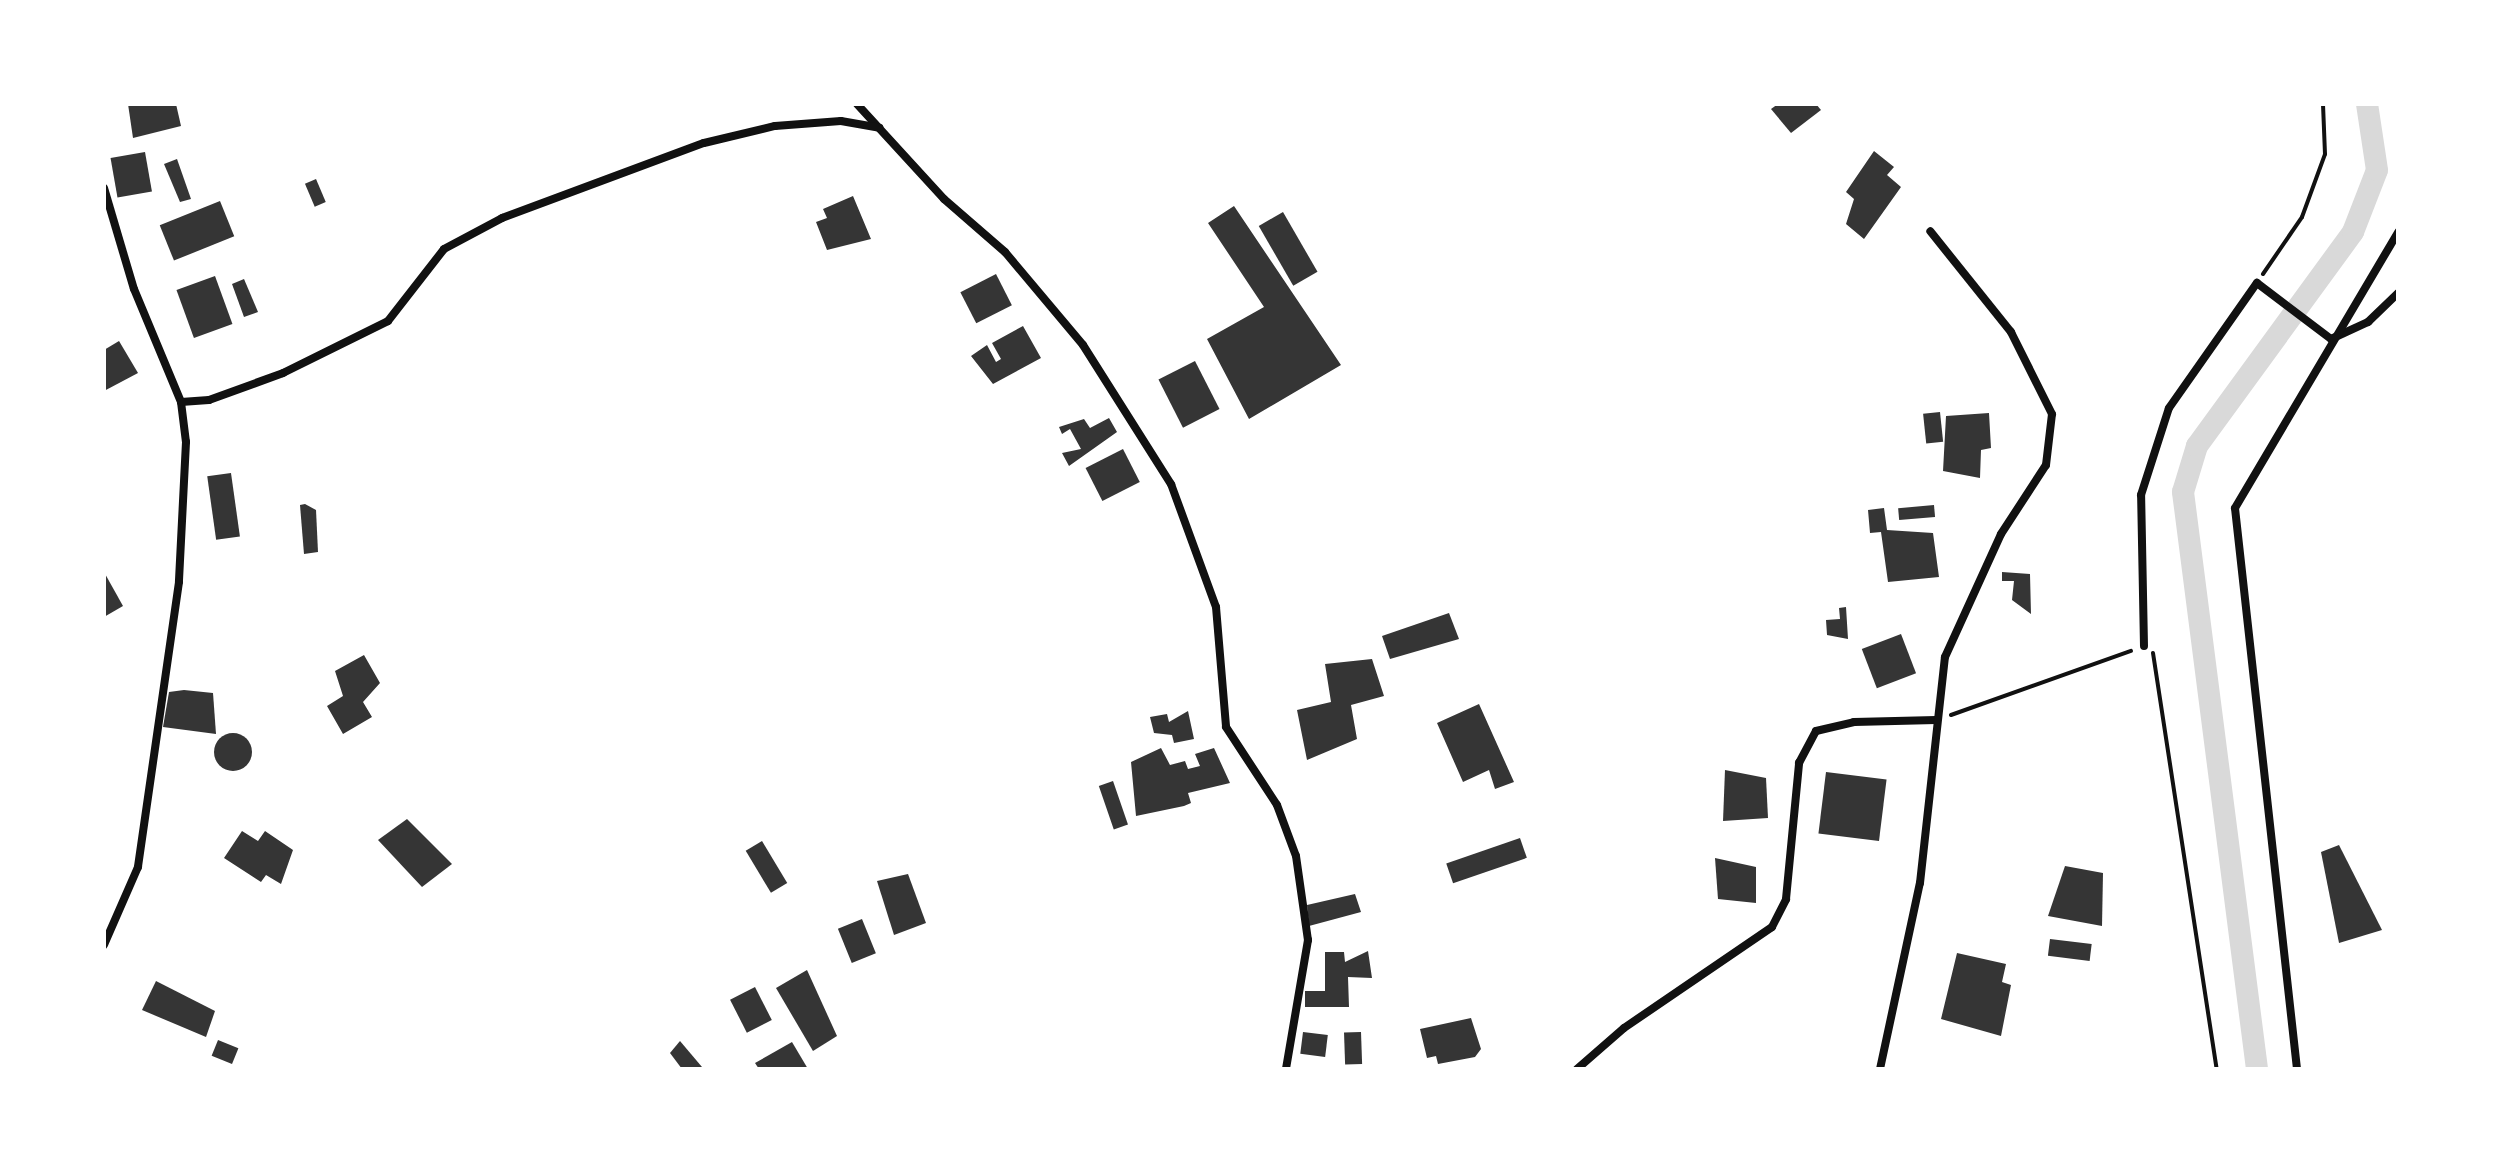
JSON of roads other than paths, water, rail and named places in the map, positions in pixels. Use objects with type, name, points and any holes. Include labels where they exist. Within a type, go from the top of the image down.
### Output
[{"type":"street","points":[[857,104],[1005,252],[1083,345],[1139,426],[1198,544],[1216,607],[1226,727],[1277,805],[1296,856],[1308,940],[1286,1069]]},
{"type":"street","points":[[181,402],[209,400],[283,373],[388,321],[444,249],[502,218],[704,143],[775,126],[841,121],[879,128]]},
{"type":"street","points":[[104,188],[134,289],[181,402],[179,582],[138,867],[104,945]]},
{"type":"street","points":[[1880,1069],[1920,883],[1936,720],[1949,642],[2001,534],[2046,465],[2052,414],[2011,332],[1930,231]]},
{"type":"street","points":[[2297,1069],[2235,508],[2331,339],[2398,232]]},
{"type":"street","points":[[2144,646],[2141,495],[2169,408],[2257,283],[2331,339]]},
{"type":"street","points":[[2331,339],[2368,322],[2398,293]]},
{"type":"street","points":[[1577,1069],[1624,1028],[1772,927],[1786,899],[1799,763],[1816,731],[1854,722],[1936,720]]},
{"type":"waterway","points":[[2257,1069],[2183,492],[2197,446],[2353,232],[2377,170],[2367,104]]}]
